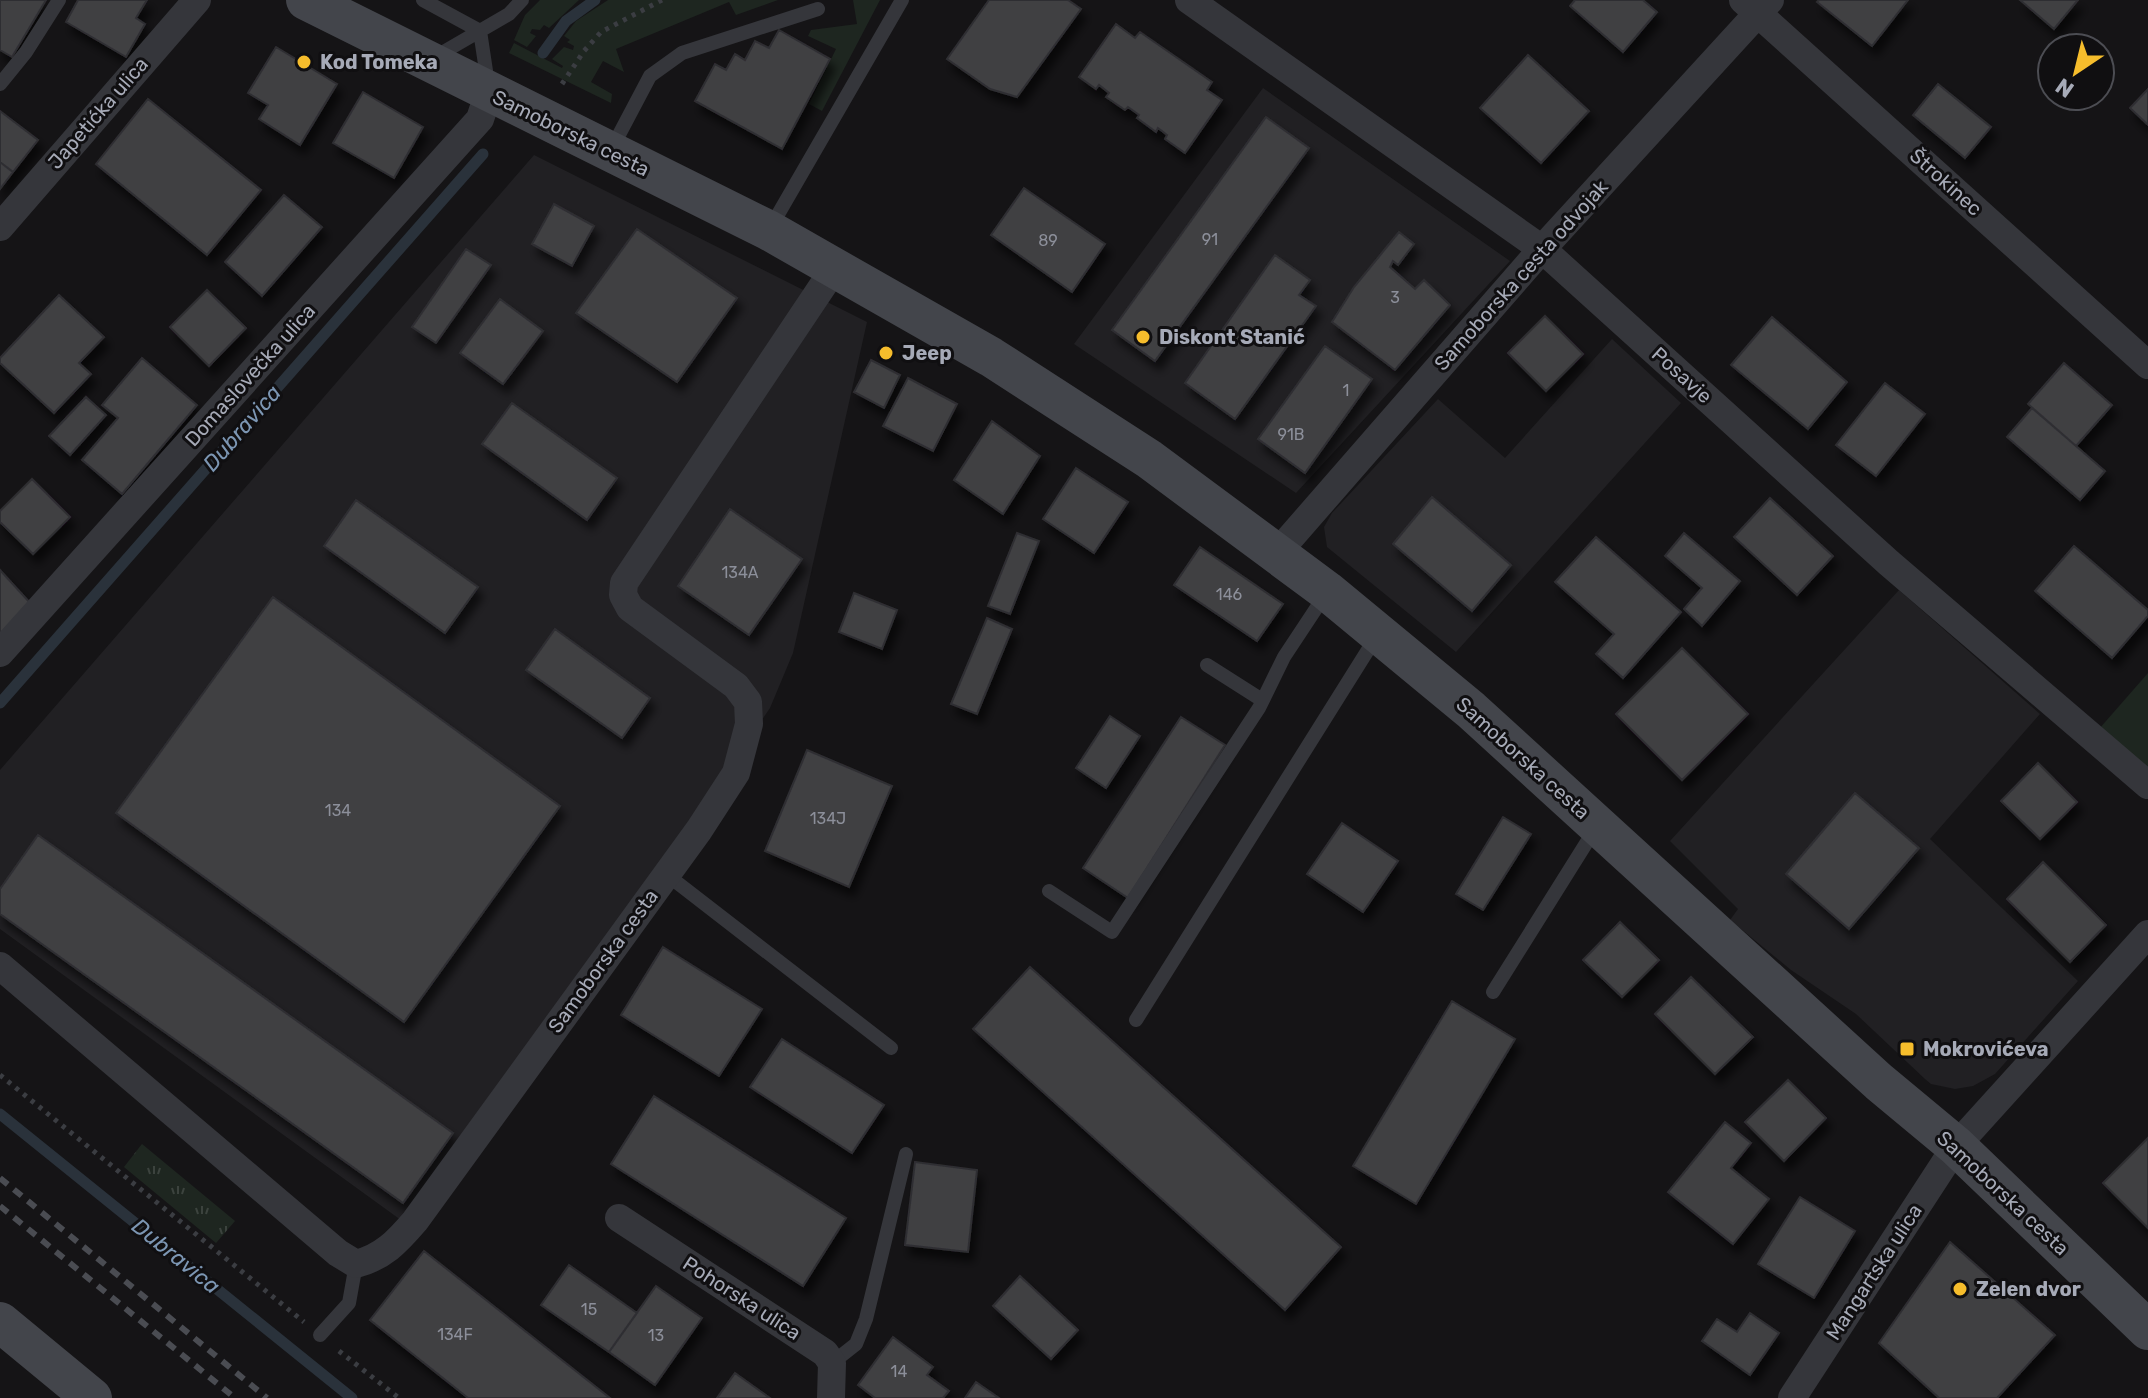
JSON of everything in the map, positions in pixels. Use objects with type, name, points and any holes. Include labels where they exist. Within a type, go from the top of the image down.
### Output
[{"type":"street","name":"Japetićka ulica","points":[[0,227],[197,0]]},
{"type":"street","name":"Samoborska cesta","points":[[306,0],[768,230],[991,357],[1149,459],[1327,591],[1471,710],[1879,1082],[1956,1146],[2148,1330]]},
{"type":"street","name":"Posavje","points":[[1189,0],[1542,249],[1889,563],[2148,785]]},
{"type":"street","name":"Samoborska cesta odvojak","points":[[1277,553],[1757,4]]},
{"type":"street","name":"Štrokinec","points":[[1757,4],[2148,365]]},
{"type":"street","name":"Domaslovečka ulica","points":[[0,653],[480,119],[489,92]]},
{"type":"street","name":"Samoborska cesta","points":[[356,1264],[372,1259],[394,1245],[415,1221],[736,773],[749,724],[748,702],[736,686],[630,608],[623,595],[624,583],[834,269]]},
{"type":"street","name":"Mangartska ulica","points":[[1792,1398],[1956,1146],[2148,934]]},
{"type":"street","points":[[0,966],[326,1243],[356,1264]]},
{"type":"street","name":"Pohorska ulica","points":[[619,1218],[815,1345],[832,1363]]},
{"type":"street","points":[[0,1322],[92,1398]]},
{"type":"street","points":[[831,1398],[832,1363]]},
{"type":"lane","points":[[0,84],[26,52],[59,0]]},
{"type":"lane","points":[[423,0],[480,31]]},
{"type":"lane","points":[[428,61],[509,14],[522,0]]},
{"type":"lane","points":[[768,230],[902,0]]},
{"type":"lane","points":[[610,152],[650,76],[682,53],[818,9]]},
{"type":"lane","points":[[480,31],[489,92]]},
{"type":"lane","points":[[1049,891],[1112,932],[1262,700],[1284,657],[1327,591]]},
{"type":"lane","points":[[1136,1020],[1378,634]]},
{"type":"lane","points":[[1207,665],[1262,700]]},
{"type":"lane","points":[[1493,992],[1597,826]]},
{"type":"lane","points":[[666,874],[891,1048]]},
{"type":"lane","points":[[832,1363],[856,1344],[866,1319],[906,1154]]},
{"type":"lane","points":[[320,1335],[349,1303],[356,1264]]},
{"type":"path","points":[[562,84],[601,32],[662,0]]},
{"type":"path","points":[[0,1075],[399,1398]]},
{"type":"shaded area","points":[[1263,88],[1510,261],[1296,493],[1074,344]]},
{"type":"shaded area","points":[[534,155],[867,322],[793,653],[770,708],[416,1231],[0,929],[0,770]]},
{"type":"shaded area","points":[[1612,339],[1681,403],[1456,652],[1327,547],[1324,527],[1332,513],[1438,399],[1505,458]]},
{"type":"shaded area","points":[[1899,590],[2040,714],[1930,839],[2078,981],[1995,1074],[1973,1086],[1955,1089],[1931,1084],[1856,1014],[1791,970],[1730,920],[1738,909],[1670,841]]},
{"type":"green space","points":[[540,0],[579,0],[549,28],[544,25],[540,30],[532,29],[530,33],[536,36],[527,47],[514,40],[525,15]]},
{"type":"green space","points":[[608,0],[778,0],[736,15],[729,2],[616,49],[624,72],[603,61],[591,82],[612,94],[611,103],[509,53],[514,43],[562,68],[552,59],[564,47],[573,50],[574,46],[564,36],[576,21]]},
{"type":"green space","points":[[853,0],[880,0],[822,111],[809,104],[836,49],[808,36],[811,30],[857,24]]},
{"type":"green space","points":[[2148,673],[2148,768],[2099,729]]},
{"type":"green space","points":[[142,1144],[235,1221],[216,1243],[124,1167]]},
{"type":"building","points":[[0,0],[46,0],[12,57],[0,50]]},
{"type":"building","points":[[78,0],[147,0],[136,18],[145,24],[126,57],[66,22]]},
{"type":"building","points":[[989,0],[1068,0],[1081,9],[1017,97],[990,89],[947,59]]},
{"type":"building","points":[[1575,0],[1643,0],[1657,12],[1623,52],[1570,6]]},
{"type":"building","points":[[1908,0],[1872,46],[1817,2]]},
{"type":"building","points":[[2020,0],[2078,0],[2054,29]]},
{"type":"building","points":[[1116,24],[1135,38],[1140,32],[1212,82],[1207,90],[1222,100],[1185,153],[1165,139],[1167,135],[1158,128],[1156,132],[1128,107],[1125,110],[1106,97],[1109,93],[1099,85],[1096,89],[1079,77]]},
{"type":"building","points":[[779,30],[830,59],[782,149],[695,101],[715,64],[726,70],[735,54],[745,60],[755,41],[769,48]]},
{"type":"building","points":[[276,47],[337,84],[300,145],[259,119],[268,105],[248,93]]},
{"type":"building","points":[[1528,55],[1589,111],[1541,163],[1480,108]]},
{"type":"building","points":[[1938,84],[1991,127],[1965,158],[1913,115]]},
{"type":"building","points":[[2148,89],[2148,125],[2130,108]]},
{"type":"building","points":[[363,92],[423,127],[394,178],[333,143]]},
{"type":"building","points":[[148,99],[261,190],[207,255],[96,164]]},
{"type":"building","points":[[0,111],[38,140],[13,172],[0,162]]},
{"type":"building","points":[[1266,117],[1309,148],[1155,361],[1112,330]]},
{"type":"building","points":[[0,162],[13,172],[0,189]]},
{"type":"building","points":[[1024,188],[1105,244],[1072,292],[991,235]]},
{"type":"building","points":[[284,195],[322,227],[262,296],[225,262]]},
{"type":"building","points":[[554,204],[594,226],[572,266],[532,244]]},
{"type":"building","points":[[637,229],[737,298],[677,382],[576,313]]},
{"type":"building","points":[[1399,232],[1414,244],[1398,265],[1393,261],[1390,267],[1415,289],[1424,280],[1450,305],[1395,370],[1332,322],[1354,287]]},
{"type":"building","points":[[466,249],[491,265],[436,343],[412,327]]},
{"type":"building","points":[[1275,255],[1310,280],[1299,295],[1316,306],[1235,419],[1185,383]]},
{"type":"building","points":[[207,290],[246,328],[209,366],[170,327]]},
{"type":"building","points":[[59,295],[104,337],[79,363],[91,374],[54,413],[0,363],[0,358]]},
{"type":"building","points":[[500,299],[543,331],[503,384],[460,353]]},
{"type":"building","points":[[1545,316],[1583,354],[1546,391],[1508,353]]},
{"type":"building","points":[[1772,317],[1847,382],[1808,429],[1731,365]]},
{"type":"building","points":[[1325,346],[1372,379],[1305,473],[1258,439]]},
{"type":"building","points":[[142,358],[197,405],[122,494],[82,460],[118,418],[102,405]]},
{"type":"building","points":[[871,360],[900,375],[884,408],[854,392]]},
{"type":"building","points":[[2064,363],[2112,405],[2076,446],[2028,404]]},
{"type":"building","points":[[908,378],[957,404],[933,451],[883,426]]},
{"type":"building","points":[[1885,383],[1925,414],[1876,476],[1836,445]]},
{"type":"building","points":[[86,397],[106,415],[70,455],[49,436]]},
{"type":"building","points":[[512,403],[617,478],[587,520],[482,444]]},
{"type":"building","points":[[2032,408],[2105,471],[2080,500],[2007,437]]},
{"type":"building","points":[[992,421],[1040,456],[1003,514],[954,480]]},
{"type":"building","points":[[1076,468],[1128,502],[1094,553],[1043,519]]},
{"type":"building","points":[[32,479],[70,517],[33,554],[0,522],[0,511]]},
{"type":"building","points":[[1432,497],[1511,565],[1472,611],[1393,544]]},
{"type":"building","points":[[1770,498],[1833,556],[1797,595],[1734,537]]},
{"type":"building","points":[[356,500],[478,587],[445,633],[324,546]]},
{"type":"building","points":[[730,509],[802,559],[749,635],[678,586]]},
{"type":"building","points":[[1017,533],[1039,541],[1010,614],[988,606]]},
{"type":"building","points":[[1684,533],[1740,581],[1702,626],[1684,609],[1702,588],[1665,556]]},
{"type":"building","points":[[1596,537],[1681,612],[1623,678],[1596,654],[1614,634],[1555,582]]},
{"type":"building","points":[[2074,546],[2148,610],[2148,616],[2112,658],[2035,591]]},
{"type":"building","points":[[1200,547],[1283,604],[1257,641],[1174,585]]},
{"type":"building","points":[[0,570],[32,605],[0,634]]},
{"type":"building","points":[[854,593],[897,610],[882,649],[839,632]]},
{"type":"building","points":[[273,597],[560,806],[404,1022],[116,813]]},
{"type":"building","points":[[987,618],[1012,629],[977,714],[951,704]]},
{"type":"building","points":[[555,629],[650,698],[622,738],[526,670]]},
{"type":"building","points":[[1682,648],[1748,714],[1682,780],[1616,714]]},
{"type":"building","points":[[1110,716],[1140,736],[1106,788],[1076,768]]},
{"type":"building","points":[[1181,717],[1225,745],[1128,898],[1083,868]]},
{"type":"building","points":[[807,750],[892,786],[849,887],[765,851]]},
{"type":"building","points":[[2038,763],[2077,802],[2040,839],[2001,801]]},
{"type":"building","points":[[1855,793],[1919,848],[1849,929],[1786,874]]},
{"type":"building","points":[[1503,817],[1531,834],[1483,910],[1456,894]]},
{"type":"building","points":[[1342,823],[1398,861],[1363,912],[1307,874]]},
{"type":"building","points":[[38,835],[453,1133],[403,1203],[0,914],[0,889]]},
{"type":"building","points":[[2043,862],[2106,925],[2070,962],[2007,899]]},
{"type":"building","points":[[1620,922],[1659,960],[1622,997],[1583,960]]},
{"type":"building","points":[[663,947],[762,1009],[719,1076],[621,1015]]},
{"type":"building","points":[[1030,967],[1341,1247],[1285,1310],[973,1029]]},
{"type":"building","points":[[1691,977],[1753,1037],[1715,1074],[1655,1014]]},
{"type":"building","points":[[1452,1001],[1515,1039],[1416,1204],[1353,1166]]},
{"type":"building","points":[[782,1039],[884,1105],[852,1153],[750,1087]]},
{"type":"building","points":[[1788,1080],[1826,1118],[1784,1161],[1745,1122]]},
{"type":"building","points":[[654,1096],[846,1218],[803,1286],[611,1164]]},
{"type":"building","points":[[1725,1122],[1751,1143],[1731,1168],[1769,1199],[1733,1244],[1668,1192]]},
{"type":"building","points":[[2148,1138],[2148,1228],[2103,1183]]},
{"type":"building","points":[[915,1162],[977,1170],[968,1252],[905,1245]]},
{"type":"building","points":[[1800,1197],[1855,1231],[1814,1298],[1758,1264]]},
{"type":"building","name":"Zelen dvor","points":[[1950,1242],[2055,1335],[1997,1398],[1939,1398],[1879,1343]]},
{"type":"building","points":[[424,1251],[610,1398],[468,1398],[370,1320]]},
{"type":"building","points":[[569,1265],[637,1313],[609,1352],[541,1305]]},
{"type":"building","points":[[1020,1276],[1078,1330],[1051,1359],[993,1306]]},
{"type":"building","points":[[656,1286],[702,1318],[655,1385],[609,1352]]},
{"type":"building","points":[[1750,1313],[1779,1333],[1750,1375],[1702,1341],[1717,1319],[1737,1332]]},
{"type":"building","points":[[893,1337],[933,1367],[927,1375],[949,1391],[943,1398],[875,1398],[858,1385]]},
{"type":"building","points":[[735,1373],[770,1398],[717,1398]]},
{"type":"building","points":[[976,1382],[999,1398],[965,1398]]},
{"type":"waterway","name":"Dubravica","points":[[543,53],[566,21],[595,0]]},
{"type":"waterway","name":"Dubravica","points":[[0,703],[483,154]]},
{"type":"waterway","name":"Dubravica","points":[[0,1114],[352,1398]]},
{"type":"railway","points":[[0,1178],[267,1398]]},
{"type":"railway","points":[[0,1206],[235,1398]]},
{"type":"place","name":"Kod Tomeka","points":[[304,62]]},
{"type":"place","name":"Diskont Stanić","points":[[1143,337]]},
{"type":"place","name":"Jeep","points":[[886,353]]},
{"type":"place","name":"Mokrovićeva","points":[[1907,1049]]},
{"type":"place","name":"Zelen dvor","points":[[1960,1289]]}]
